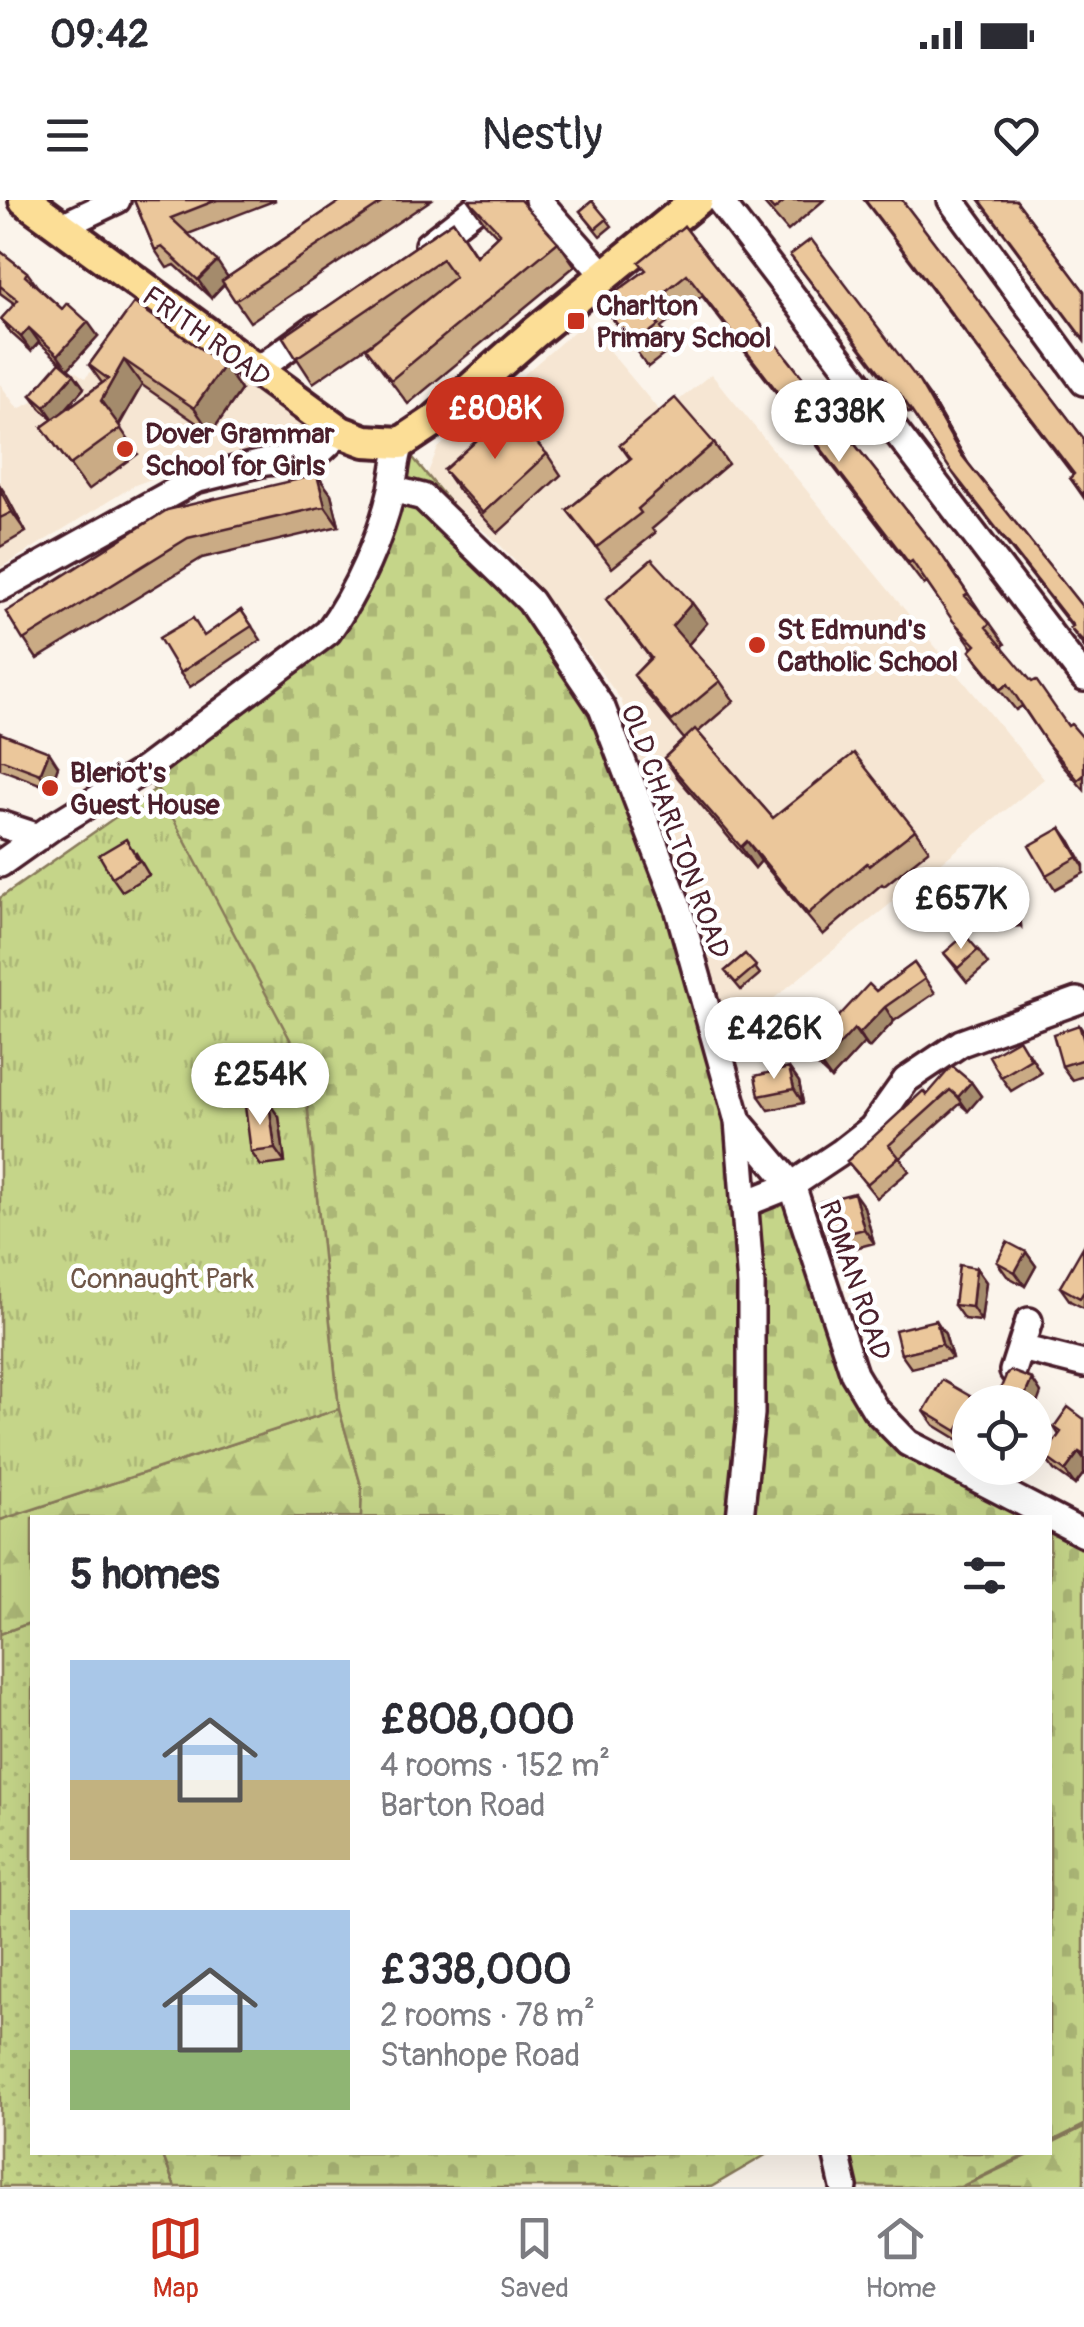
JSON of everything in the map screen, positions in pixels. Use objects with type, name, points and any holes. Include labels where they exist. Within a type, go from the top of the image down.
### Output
[{"type":"main road","name":"FRITH ROAD","points":[[25,200],[254,372],[341,432],[366,441],[401,443]]},
{"type":"main road","points":[[401,443],[434,421],[533,334],[698,200]]},
{"type":"street","points":[[60,227],[116,200]]},
{"type":"street","points":[[410,258],[486,200]]},
{"type":"street","points":[[538,200],[606,278]]},
{"type":"street","points":[[719,200],[1084,678]]},
{"type":"street","points":[[951,200],[1084,382]]},
{"type":"street","points":[[254,372],[332,315]]},
{"type":"street","points":[[0,588],[195,480],[266,462],[314,456],[341,432]]},
{"type":"street","points":[[0,864],[144,770],[328,632],[343,612],[370,550],[392,489],[401,443]]},
{"type":"street","name":"OLD CHARLTON ROAD","points":[[392,489],[423,497],[530,601],[602,708],[678,904],[738,1121],[751,1285],[751,1396],[740,1515]]},
{"type":"street","points":[[0,824],[39,837]]},
{"type":"street","points":[[744,1204],[792,1186],[872,1128],[906,1080],[961,1043],[1076,1001]]},
{"type":"street","name":"ROMAN ROAD","points":[[738,1121],[792,1186],[854,1374],[875,1409],[908,1444],[1047,1515]]},
{"type":"street","points":[[1029,1321],[1017,1359],[1084,1364]]},
{"type":"street","name":"ROMAN ROAD","points":[[1052,1518],[1084,1534]]},
{"type":"street","points":[[837,2155],[844,2187]]},
{"type":"shaded area","name":"Dover Grammar School for Girls","points":[[155,306],[309,417],[302,436],[197,462],[135,485],[0,568],[0,384],[18,409],[73,370],[85,378]]},
{"type":"shaded area","name":"St Edmund's Catholic School","points":[[585,322],[662,414],[711,374],[1044,779],[730,1034],[621,700],[541,590],[501,546],[425,480],[438,448]]},
{"type":"green space","points":[[401,443],[530,601],[602,708],[677,904],[744,1203],[792,1185],[854,1374],[908,1443],[952,1466],[952,1485],[989,1485],[1047,1515],[361,1515],[362,1489],[339,1409],[303,1064],[144,771],[328,632]]},
{"type":"green space","name":"Connaught Park","points":[[157,788],[303,1064],[339,1409],[0,1520],[0,898]]},
{"type":"green space","points":[[339,1409],[362,1489],[361,1515],[30,1515],[30,1623],[0,1634],[0,1520]]},
{"type":"green space","points":[[1052,1517],[1084,1534],[1084,2125],[1052,2141]]},
{"type":"green space","points":[[30,1623],[30,2155],[163,2155],[175,2187],[0,2187],[0,1634]]},
{"type":"green space","points":[[1084,2127],[1084,2187],[962,2187],[1029,2155],[1052,2155],[1052,2143]]},
{"type":"green space","points":[[163,2155],[766,2155],[711,2187],[175,2187]]},
{"type":"green space","points":[[840,2155],[1025,2155],[960,2187],[851,2187]]},
{"type":"building","points":[[134,200],[217,200],[171,218],[217,261],[198,280],[162,247],[155,250]]},
{"type":"building","points":[[342,200],[386,200],[235,301],[222,281]]},
{"type":"building","points":[[469,200],[520,200],[558,242],[391,380],[366,348],[455,277],[442,259],[296,358],[283,337],[453,221],[476,256],[500,233]]},
{"type":"building","points":[[765,200],[786,200],[774,210]]},
{"type":"building","points":[[865,200],[902,200],[1084,439],[1084,496],[1070,478],[1074,474]]},
{"type":"building","points":[[980,200],[1016,200],[1084,291],[1084,340]]},
{"type":"building","points":[[592,201],[607,219],[595,229],[580,211]]},
{"type":"building","points":[[684,226],[943,557],[968,594],[965,596],[990,623],[986,627],[1032,682],[1036,680],[1068,726],[1071,724],[1084,739],[1084,775],[1078,780],[1047,743],[1008,684],[1001,689],[970,651],[976,645],[953,621],[912,561],[909,563],[687,274],[646,307],[659,325],[633,345],[601,303],[646,270],[639,262]]},
{"type":"building","points":[[811,239],[918,380],[960,453],[1084,609],[1084,643],[950,469],[900,394],[790,255]]},
{"type":"building","points":[[0,251],[27,272],[25,276],[62,309],[67,303],[88,322],[58,355],[29,328],[21,337],[1,319],[18,300],[0,286]]},
{"type":"building","points":[[134,303],[224,365],[194,408],[124,360],[101,401],[121,428],[70,465],[42,427],[108,379],[89,365]]},
{"type":"building","points":[[60,362],[74,374],[45,407],[31,395]]},
{"type":"building","points":[[675,398],[714,443],[638,509],[641,513],[597,547],[567,510],[631,458],[620,445]]},
{"type":"building","points":[[508,412],[547,454],[483,513],[444,470]]},
{"type":"building","points":[[317,475],[325,506],[188,538],[23,640],[6,612],[167,510]]},
{"type":"building","points":[[0,490],[12,512],[0,518]]},
{"type":"building","points":[[652,559],[692,603],[672,626],[720,681],[672,721],[634,675],[651,658],[606,599]]},
{"type":"building","points":[[241,610],[252,626],[180,673],[159,638],[193,618],[204,636]]},
{"type":"building","points":[[695,729],[773,818],[854,753],[915,830],[869,866],[867,863],[808,914],[747,841],[741,847],[664,758]]},
{"type":"building","points":[[0,733],[49,752],[40,774],[0,759]]},
{"type":"building","points":[[1061,828],[1078,857],[1046,875],[1029,846]]},
{"type":"building","points":[[126,839],[139,861],[112,877],[99,855]]},
{"type":"building","points":[[1010,885],[1011,912],[985,914],[984,887]]},
{"type":"building","points":[[965,935],[978,950],[958,968],[944,953]]},
{"type":"building","points":[[745,954],[756,966],[736,983],[725,971]]},
{"type":"building","points":[[914,963],[925,979],[885,1007],[859,1034],[854,1029],[821,1065],[803,1048],[825,1024],[829,1027],[869,984],[876,991]]},
{"type":"building","points":[[1079,1025],[1084,1059],[1062,1066],[1053,1034]]},
{"type":"building","points":[[1019,1039],[1031,1059],[1001,1077],[989,1056]]},
{"type":"building","points":[[952,1066],[971,1082],[958,1097],[950,1090],[889,1145],[899,1157],[867,1184],[847,1161],[923,1091],[927,1095]]},
{"type":"building","points":[[789,1068],[794,1089],[759,1096],[755,1076]]},
{"type":"building","points":[[269,1103],[275,1149],[251,1152],[245,1106]]},
{"type":"building","points":[[854,1193],[864,1229],[830,1238],[820,1202]]},
{"type":"building","points":[[1007,1242],[1026,1252],[1015,1272],[997,1262]]},
{"type":"building","points":[[1083,1247],[1084,1291],[1080,1298],[1060,1287]]},
{"type":"building","points":[[959,1265],[976,1268],[972,1307],[954,1305]]},
{"type":"building","points":[[936,1320],[942,1344],[901,1354],[895,1330]]},
{"type":"building","points":[[1007,1373],[1032,1379],[1029,1385],[1002,1385]]},
{"type":"building","points":[[942,1380],[952,1386],[952,1428],[924,1411]]},
{"type":"building","points":[[1068,1407],[1084,1419],[1084,1455],[1079,1452],[1065,1471],[1052,1462],[1052,1445],[1061,1432],[1054,1427]]},
{"type":"place","name":"Charlton Primary School","points":[[576,321]]},
{"type":"place","name":"Dover Grammar School for Girls","points":[[125,449]]},
{"type":"place","name":"St Edmund's Catholic School","points":[[757,645]]},
{"type":"place","name":"Bleriot's Guest House","points":[[50,788]]}]
